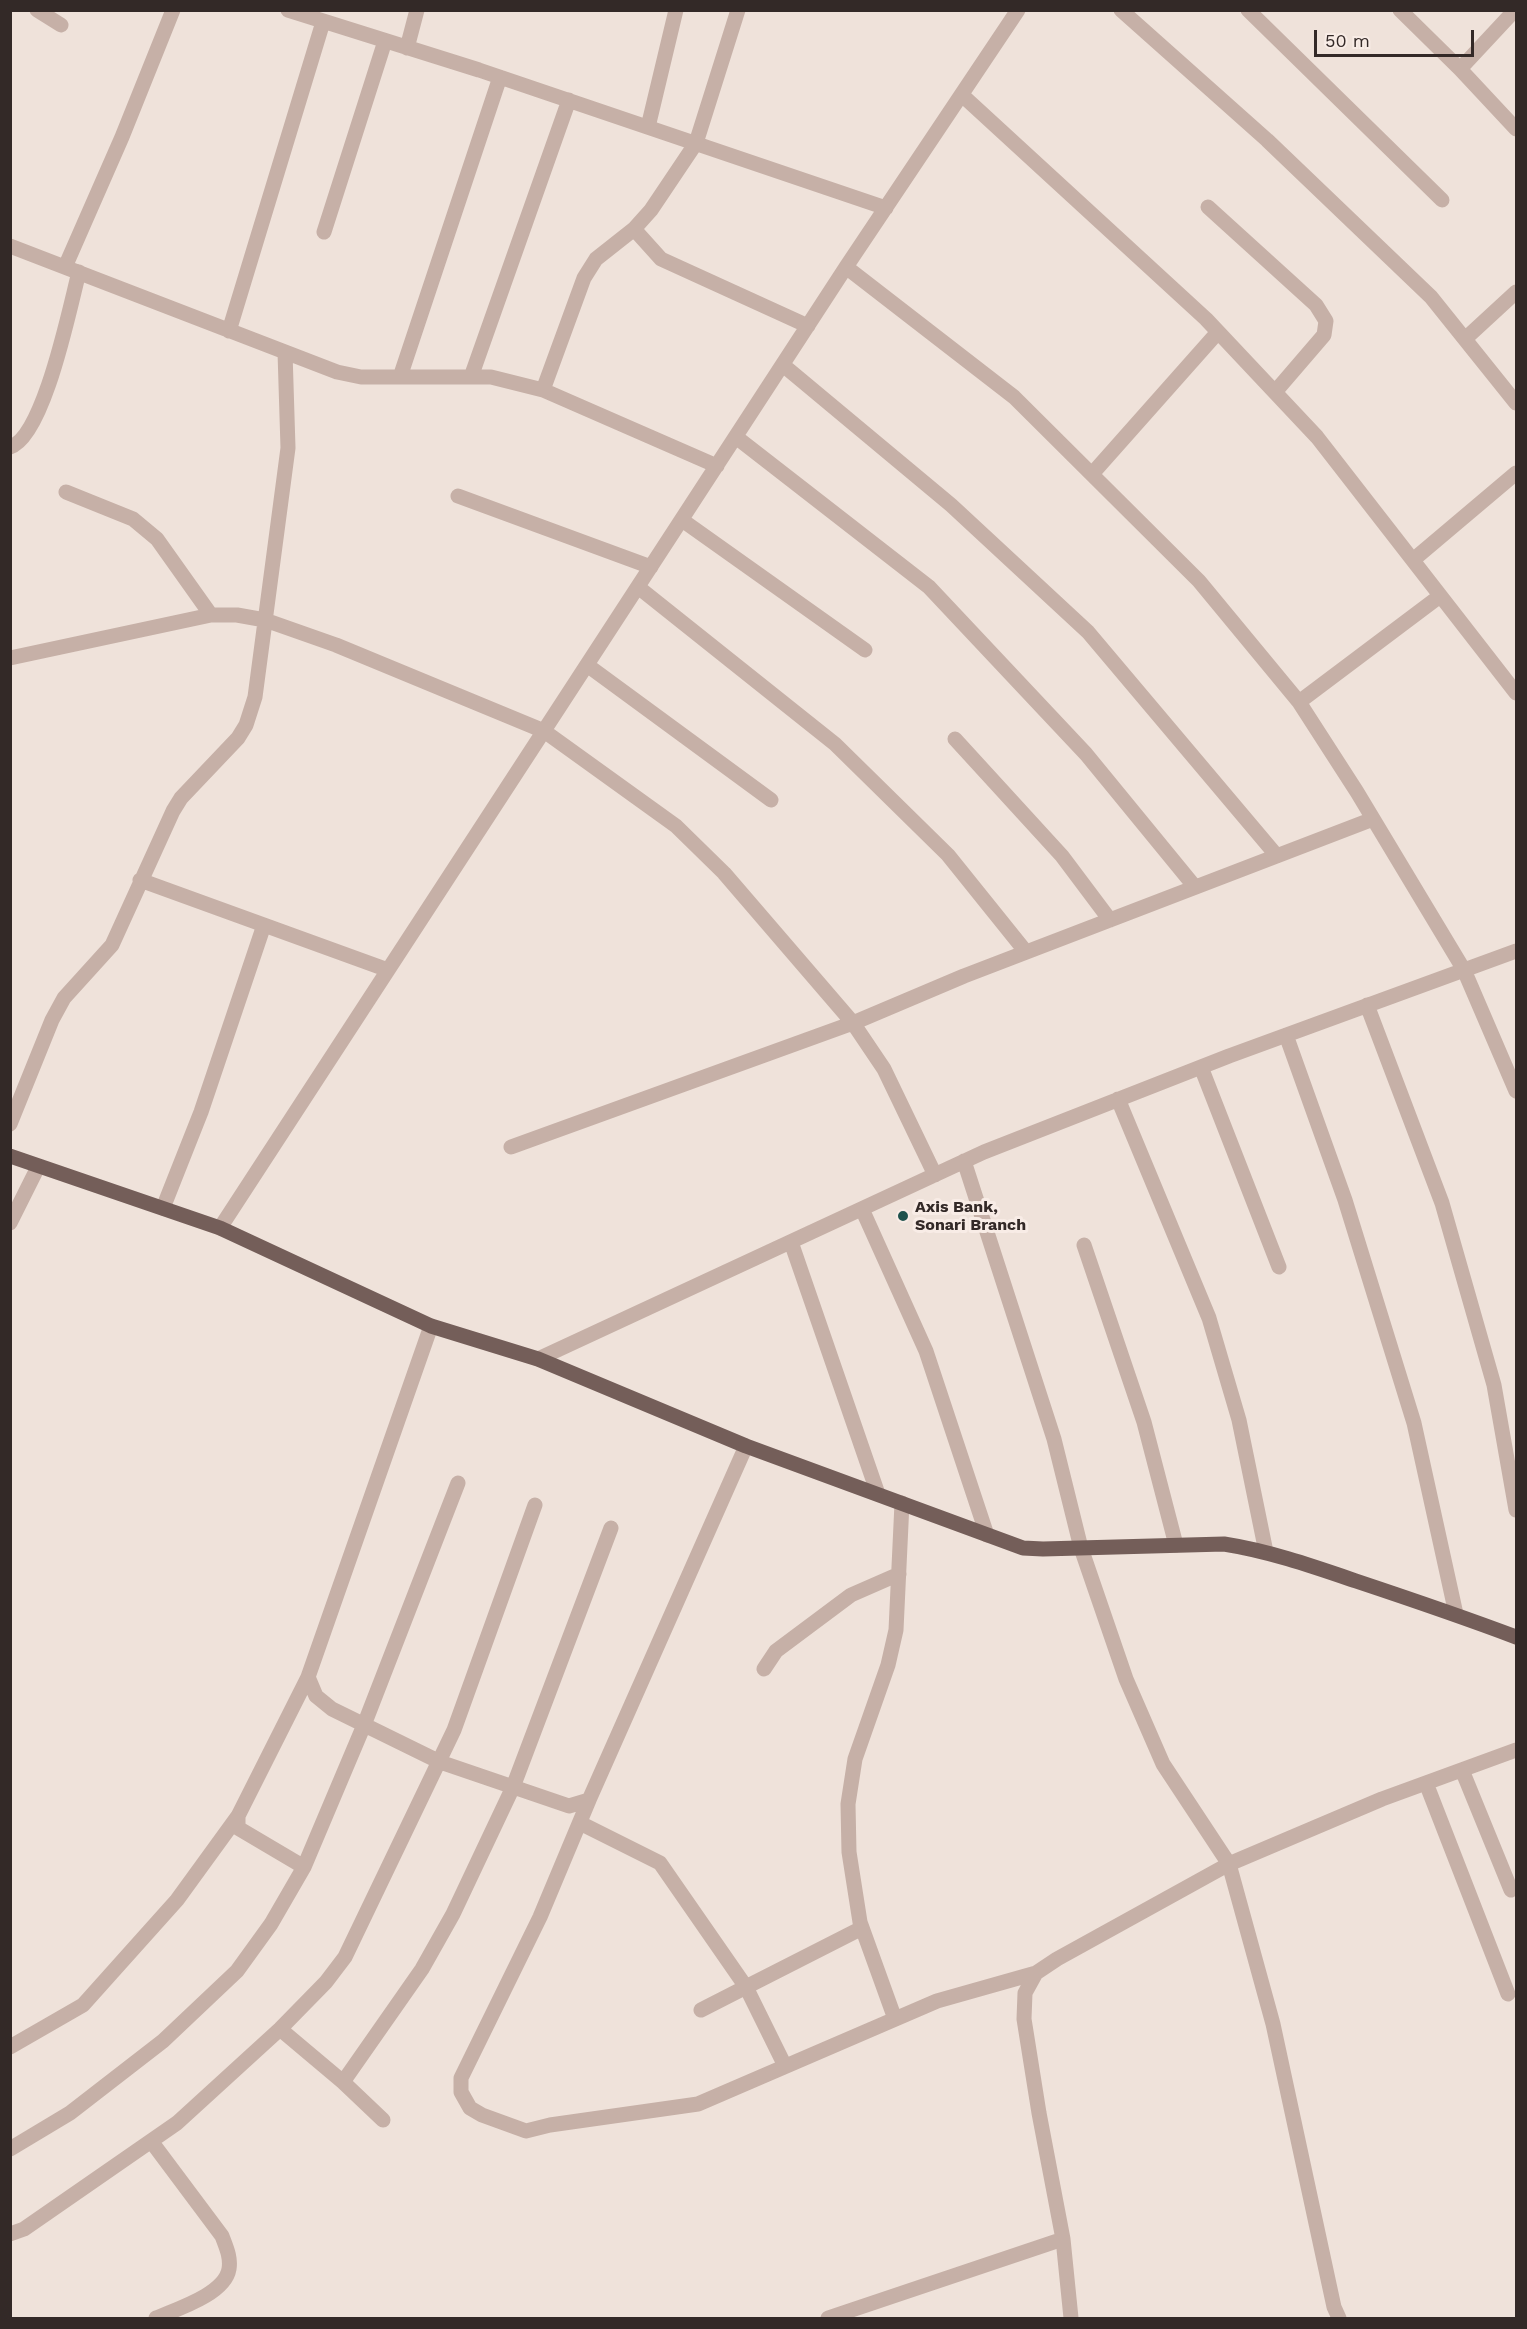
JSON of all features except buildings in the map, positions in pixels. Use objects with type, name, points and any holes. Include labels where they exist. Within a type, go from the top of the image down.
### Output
[{"type":"main road","points":[[10,1156],[220,1228],[431,1326],[538,1359],[746,1446],[1023,1548],[1224,1544],[1266,1552],[1456,1614],[1516,1637]]},
{"type":"street","points":[[37,10],[61,25]]},
{"type":"street","points":[[10,447],[16,446],[26,435],[52,378],[72,269],[173,10]]},
{"type":"street","points":[[288,10],[500,77],[886,208]]},
{"type":"street","points":[[407,48],[417,10]]},
{"type":"street","points":[[648,127],[676,10]]},
{"type":"street","points":[[543,390],[584,278],[596,259],[634,229],[651,210],[696,143],[738,10]]},
{"type":"street","points":[[220,1228],[846,267],[1018,10]]},
{"type":"street","points":[[1121,10],[1266,140],[1431,297],[1516,404]]},
{"type":"street","points":[[1248,10],[1442,200]]},
{"type":"street","points":[[1400,10],[1516,129]]},
{"type":"street","points":[[1460,69],[1515,10]]},
{"type":"street","points":[[229,331],[323,21]]},
{"type":"street","points":[[324,232],[385,41]]},
{"type":"street","points":[[400,377],[500,77]]},
{"type":"street","points":[[962,95],[1218,332],[1317,437],[1516,693]]},
{"type":"street","points":[[471,377],[569,100]]},
{"type":"street","points":[[1208,207],[1316,305],[1326,321],[1324,334],[1275,392]]},
{"type":"street","points":[[634,229],[661,259],[808,326]]},
{"type":"street","points":[[10,246],[337,372],[361,377],[491,377],[543,390],[717,466]]},
{"type":"street","points":[[846,267],[1014,397],[1199,581],[1299,702],[1464,970],[1516,1091]]},
{"type":"street","points":[[1464,339],[1516,292]]},
{"type":"street","points":[[1092,474],[1218,332]]},
{"type":"street","points":[[10,1124],[52,1020],[64,998],[112,945],[122,927],[140,880],[177,805],[246,725],[255,697],[288,448],[285,352]]},
{"type":"street","points":[[783,365],[951,504],[1088,632],[1277,855]]},
{"type":"street","points":[[736,437],[928,587],[1086,754],[1195,887]]},
{"type":"street","points":[[1413,560],[1516,473]]},
{"type":"street","points":[[66,492],[133,519],[157,539],[211,615]]},
{"type":"street","points":[[458,496],[651,567]]},
{"type":"street","points":[[682,520],[865,650]]},
{"type":"street","points":[[638,587],[835,744],[948,855],[1026,952]]},
{"type":"street","points":[[1299,702],[1440,596]]},
{"type":"street","points":[[10,658],[211,615],[237,615],[265,620],[336,645],[544,731],[676,826],[724,873],[853,1023],[884,1069],[935,1175]]},
{"type":"street","points":[[587,665],[771,800]]},
{"type":"street","points":[[955,739],[1062,856],[1110,920]]},
{"type":"street","points":[[511,1147],[853,1023],[964,976],[1373,819]]},
{"type":"street","points":[[140,880],[388,970]]},
{"type":"street","points":[[163,1208],[201,1112],[264,925]]},
{"type":"street","points":[[538,1359],[964,1161],[1201,1067],[1516,951]]},
{"type":"street","points":[[1367,1005],[1442,1203],[1494,1385],[1516,1510]]},
{"type":"street","points":[[1286,1035],[1345,1200],[1414,1423],[1456,1614]]},
{"type":"street","points":[[1201,1067],[1279,1267]]},
{"type":"street","points":[[1118,1100],[1209,1318],[1239,1420],[1266,1552]]},
{"type":"street","points":[[964,1161],[1054,1438],[1081,1548],[1126,1679],[1163,1764],[1229,1864],[1274,2024],[1338,2319]]},
{"type":"street","points":[[10,1222],[38,1167]]},
{"type":"street","points":[[862,1209],[926,1351],[987,1534]]},
{"type":"street","points":[[791,1242],[878,1494]]},
{"type":"street","points":[[1084,1245],[1144,1422],[1176,1545]]},
{"type":"street","points":[[10,2047],[83,2005],[177,1900],[238,1816],[308,1677],[431,1326]]},
{"type":"street","points":[[746,1446],[589,1800],[540,1917],[461,2078],[461,2092],[470,2108],[482,2115],[526,2131],[550,2125],[698,2104],[937,2001],[1036,1973],[1057,1959],[1229,1864],[1382,1799],[1516,1750]]},
{"type":"street","points":[[10,2149],[70,2114],[163,2042],[237,1971],[271,1924],[304,1867],[364,1725],[458,1483]]},
{"type":"street","points":[[895,2019],[862,1928],[849,1852],[848,1803],[855,1759],[888,1665],[896,1630],[902,1503]]},
{"type":"street","points":[[10,2234],[24,2229],[177,2123],[280,2029],[326,1982],[345,1957],[454,1730],[535,1505]]},
{"type":"street","points":[[343,2082],[422,1969],[453,1914],[513,1787],[611,1528]]},
{"type":"street","points":[[764,1670],[776,1651],[851,1595],[899,1574]]},
{"type":"street","points":[[308,1677],[316,1696],[332,1709],[440,1762],[569,1806],[589,1800]]},
{"type":"street","points":[[1461,1770],[1511,1890]]},
{"type":"street","points":[[1426,1783],[1508,1994]]},
{"type":"street","points":[[238,1816],[238,1828],[304,1867]]},
{"type":"street","points":[[580,1823],[660,1863],[746,1987],[785,2066]]},
{"type":"street","points":[[701,2010],[862,1928]]},
{"type":"street","points":[[1036,1973],[1025,1993],[1024,2019],[1039,2114],[1063,2239],[1071,2319]]},
{"type":"street","points":[[280,2029],[343,2082],[383,2120]]},
{"type":"street","points":[[151,2141],[222,2236],[228,2254],[229,2270],[220,2287],[156,2319]]},
{"type":"street","points":[[828,2319],[1063,2239]]},
{"type":"place","name":"Axis Bank, Sonari Branch","points":[[903,1216]]}]
